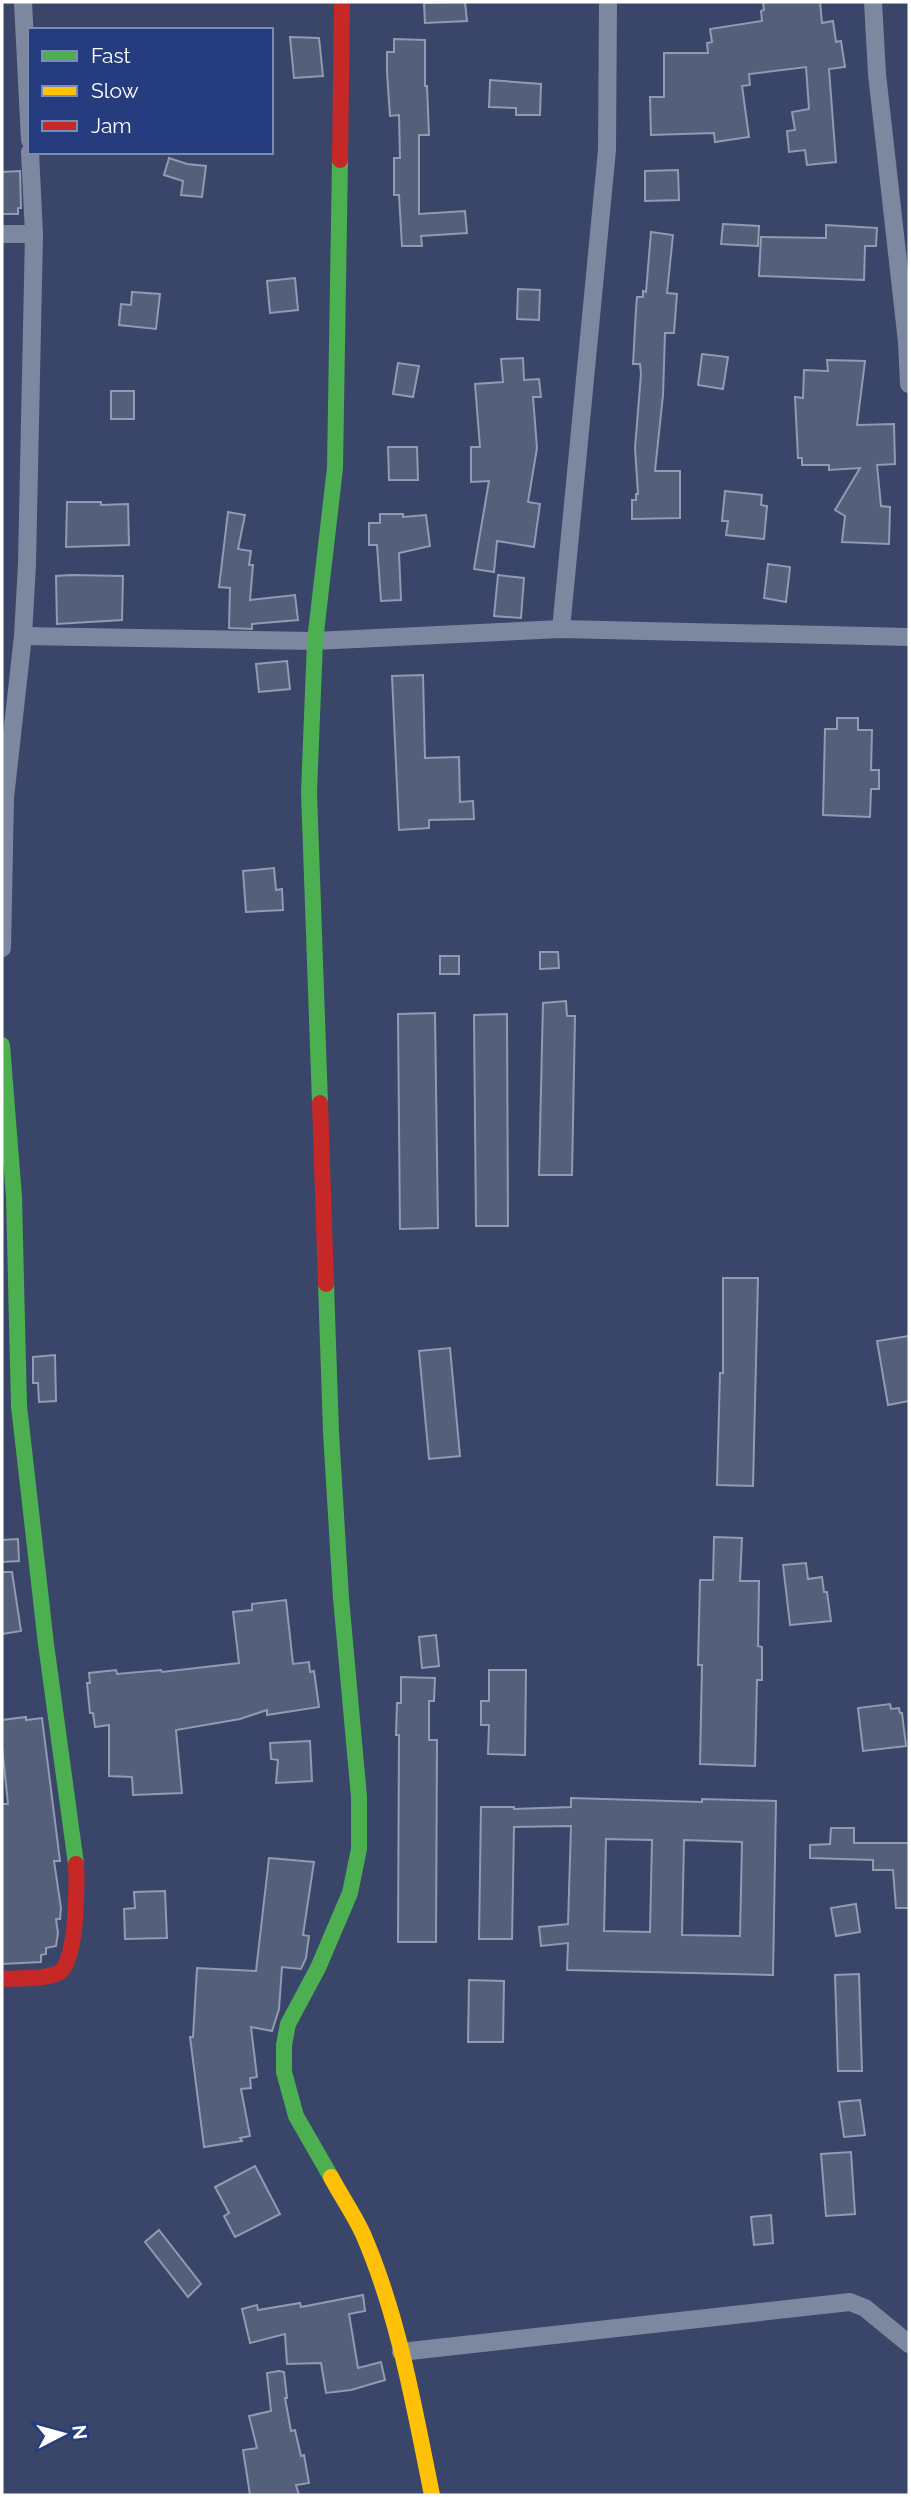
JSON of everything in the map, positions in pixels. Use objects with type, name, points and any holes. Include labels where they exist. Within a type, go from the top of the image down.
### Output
[{"type":"street","points":[[23,2],[28,101]]},
{"type":"street","points":[[342,2],[335,468],[315,641],[309,792],[330,1418],[341,1598],[359,1797],[359,1849],[350,1893],[318,1968],[288,2024],[284,2045],[284,2072],[296,2116],[362,2232],[383,2288],[407,2370],[432,2495]]},
{"type":"street","points":[[561,629],[607,150],[608,2]]},
{"type":"street","points":[[873,2],[877,74],[908,342],[909,384]]},
{"type":"street","points":[[2,948],[5,798],[23,636],[34,233],[30,154]]},
{"type":"street","points":[[2,234],[34,233]]},
{"type":"street","points":[[23,636],[315,641],[561,629],[909,638]]},
{"type":"street","points":[[2,1045],[13,1197],[19,1406],[46,1644],[70,1811],[76,1870],[76,1909],[71,1947],[66,1964],[60,1972],[48,1976],[2,1979]]},
{"type":"street","points":[[401,2352],[850,2302],[865,2308],[909,2344]]},
{"type":"building","points":[[465,2],[467,21],[425,23],[424,3]]},
{"type":"building","points":[[763,2],[820,2],[822,23],[833,21],[836,42],[841,41],[845,67],[829,69],[836,162],[807,165],[805,150],[789,152],[787,131],[795,130],[792,112],[809,109],[806,67],[749,74],[750,85],[742,86],[749,137],[715,142],[714,133],[651,135],[650,97],[664,97],[664,53],[708,53],[707,43],[712,42],[710,29],[762,21]]},
{"type":"building","points":[[290,37],[319,38],[323,76],[294,78]]},
{"type":"building","points":[[394,39],[425,40],[429,135],[419,135],[419,214],[465,211],[467,233],[421,236],[422,246],[402,246],[399,195],[394,195],[394,158],[400,158],[399,115],[390,116],[387,52],[394,52]]},
{"type":"building","points":[[490,80],[541,84],[540,115],[516,115],[516,108],[489,107]]},
{"type":"building","points":[[169,158],[206,166],[202,197],[181,195],[183,181],[164,175]]},
{"type":"building","points":[[678,170],[679,200],[645,201],[645,171]]},
{"type":"building","points":[[20,171],[21,208],[18,208],[18,214],[2,214],[2,172]]},
{"type":"building","points":[[723,224],[759,226],[758,246],[721,244]]},
{"type":"building","points":[[826,225],[877,228],[876,246],[865,246],[864,280],[759,276],[761,237],[826,238]]},
{"type":"building","points":[[651,232],[673,235],[667,293],[677,294],[674,333],[665,333],[663,395],[655,471],[680,471],[680,518],[632,519],[632,500],[636,500],[638,494],[635,448],[641,374],[640,364],[633,364],[636,309],[637,297],[643,297],[643,291],[646,292]]},
{"type":"building","points":[[295,278],[298,310],[270,313],[267,281]]},
{"type":"building","points":[[518,289],[540,290],[539,320],[517,319]]},
{"type":"building","points":[[132,292],[160,294],[156,329],[119,325],[121,304],[131,305]]},
{"type":"building","points":[[702,354],[728,357],[723,389],[698,385]]},
{"type":"building","points":[[523,358],[524,380],[539,379],[541,397],[533,397],[537,448],[528,502],[540,504],[534,547],[497,541],[494,572],[474,569],[489,481],[471,482],[471,447],[480,447],[475,384],[503,382],[501,359]]},
{"type":"building","points":[[827,360],[865,361],[857,425],[894,424],[895,464],[877,465],[881,506],[890,507],[889,544],[842,542],[845,516],[835,510],[860,468],[829,470],[829,465],[802,465],[802,458],[798,458],[795,397],[803,398],[804,370],[828,371]]},
{"type":"building","points":[[398,363],[419,366],[413,397],[393,394]]},
{"type":"building","points":[[111,391],[134,391],[134,419],[111,419]]},
{"type":"building","points":[[388,447],[417,447],[418,480],[389,480]]},
{"type":"building","points":[[725,491],[762,495],[761,505],[767,506],[764,539],[726,535],[728,521],[722,521]]},
{"type":"building","points":[[67,502],[128,504],[129,545],[66,547]]},
{"type":"building","points":[[228,512],[245,515],[238,549],[251,551],[249,565],[253,565],[250,600],[295,595],[298,620],[252,624],[252,629],[229,628],[230,588],[219,587]]},
{"type":"building","points":[[380,514],[403,514],[403,517],[426,515],[430,546],[399,553],[401,600],[381,601],[377,545],[369,545],[369,523],[380,523]]},
{"type":"building","points":[[768,564],[790,567],[786,602],[764,598]]},
{"type":"building","points":[[498,575],[524,578],[521,618],[494,616]]},
{"type":"building","points":[[56,576],[123,576],[122,620],[57,624]]},
{"type":"building","points":[[287,661],[290,689],[259,692],[256,664]]},
{"type":"building","points":[[423,675],[425,758],[459,757],[460,802],[473,801],[474,819],[429,820],[429,828],[399,830],[392,676]]},
{"type":"building","points":[[837,718],[858,718],[858,730],[872,730],[871,770],[879,770],[879,789],[871,789],[870,817],[823,815],[825,729],[837,729]]},
{"type":"building","points":[[274,868],[276,890],[282,889],[283,910],[246,912],[243,871]]},
{"type":"building","points":[[540,952],[558,952],[559,968],[540,969]]},
{"type":"building","points":[[440,956],[459,956],[459,974],[440,974]]},
{"type":"building","points":[[566,1001],[567,1016],[575,1016],[572,1175],[539,1175],[543,1003]]},
{"type":"building","points":[[435,1013],[438,1228],[400,1229],[398,1014]]},
{"type":"building","points":[[507,1014],[508,1226],[476,1226],[474,1015]]},
{"type":"building","points":[[723,1278],[758,1278],[753,1486],[717,1485],[720,1373],[723,1373]]},
{"type":"building","points":[[909,1336],[909,1401],[888,1405],[877,1341]]},
{"type":"building","points":[[450,1348],[460,1456],[429,1459],[419,1351]]},
{"type":"building","points":[[55,1355],[56,1401],[39,1402],[38,1383],[33,1383],[33,1357]]},
{"type":"building","points":[[714,1537],[742,1538],[740,1581],[759,1581],[758,1646],[762,1647],[762,1680],[757,1680],[755,1766],[700,1764],[700,1580],[713,1580]]},
{"type":"building","points":[[18,1539],[19,1561],[2,1562],[2,1540]]},
{"type":"building","points":[[806,1563],[808,1579],[822,1577],[831,1621],[790,1625],[783,1565]]},
{"type":"building","points":[[2,1572],[12,1572],[21,1631],[2,1634]]},
{"type":"building","points":[[286,1600],[293,1664],[309,1662],[310,1672],[314,1671],[319,1707],[267,1715],[267,1710],[240,1719],[176,1730],[182,1793],[133,1795],[132,1777],[109,1776],[109,1725],[95,1727],[93,1713],[90,1713],[87,1683],[90,1683],[89,1673],[116,1670],[117,1674],[162,1672],[239,1663],[233,1612],[252,1610],[252,1604]]},
{"type":"building","points":[[436,1635],[439,1666],[422,1668],[419,1637]]},
{"type":"building","points":[[489,1670],[526,1670],[525,1755],[488,1754],[489,1725],[481,1725],[481,1701],[489,1701]]},
{"type":"building","points":[[401,1677],[435,1678],[434,1701],[429,1701],[429,1740],[437,1740],[436,1942],[398,1942],[399,1735],[396,1735],[397,1703],[401,1703]]},
{"type":"building","points":[[890,1704],[891,1709],[899,1708],[902,1713],[906,1746],[863,1751],[858,1708]]},
{"type":"building","points":[[26,1717],[26,1720],[42,1718],[60,1861],[54,1861],[61,1908],[60,1919],[56,1919],[56,1946],[46,1948],[46,1954],[41,1955],[41,1962],[2,1964],[2,1804],[8,1804],[2,1720]]},
{"type":"building","points":[[310,1741],[312,1781],[276,1783],[278,1760],[271,1759],[270,1743]]},
{"type":"building","points":[[571,1798],[776,1801],[773,1975],[567,1970],[568,1943],[541,1946],[539,1927],[568,1924],[571,1826],[514,1827],[512,1939],[479,1939],[481,1807],[571,1807]],"holes":[[[606,1839],[652,1840],[650,1932],[604,1931]],[[684,1840],[742,1842],[740,1936],[682,1935]]]},
{"type":"building","points":[[831,1828],[854,1828],[854,1843],[909,1843],[909,1908],[896,1908],[893,1870],[873,1870],[873,1860],[810,1858],[810,1845],[830,1844]]},
{"type":"building","points":[[269,1858],[314,1862],[303,1935],[309,1936],[306,1958],[301,1969],[282,1967],[279,2009],[272,2031],[251,2027],[257,2077],[250,2078],[251,2088],[241,2089],[250,2136],[240,2138],[242,2141],[204,2147],[190,2037],[193,2037],[197,1968],[256,1971]]},
{"type":"building","points":[[165,1891],[167,1938],[125,1939],[124,1909],[135,1908],[134,1892]]},
{"type":"building","points":[[856,1904],[860,1932],[836,1936],[831,1908]]},
{"type":"building","points":[[859,1974],[862,2071],[838,2071],[835,1975]]},
{"type":"building","points":[[469,1980],[504,1981],[503,2042],[468,2042]]},
{"type":"building","points":[[860,2100],[865,2135],[844,2137],[839,2102]]},
{"type":"building","points":[[851,2152],[855,2214],[826,2216],[821,2154]]},
{"type":"building","points":[[255,2166],[280,2214],[235,2237],[224,2216],[229,2213],[215,2187]]},
{"type":"building","points":[[771,2215],[773,2243],[754,2245],[751,2217]]},
{"type":"building","points":[[159,2230],[201,2284],[188,2297],[145,2242]]},
{"type":"building","points":[[363,2295],[365,2311],[349,2314],[358,2368],[381,2362],[385,2380],[351,2390],[326,2393],[321,2363],[287,2364],[285,2334],[250,2343],[242,2309],[257,2305],[258,2310],[300,2303],[301,2307]]},
{"type":"building","points":[[284,2372],[291,2431],[295,2430],[301,2456],[304,2455],[309,2483],[296,2485],[299,2495],[250,2495],[243,2450],[257,2448],[249,2416],[271,2411],[267,2373]]},
{"type":"traffic: fast","points":[[320,1103],[309,792],[315,641],[335,468],[340,160]]},
{"type":"traffic: fast","points":[[2,1045],[14,1197],[19,1406],[46,1644],[76,1864]]},
{"type":"traffic: fast","points":[[326,1284],[331,1432],[341,1598],[359,1797],[359,1849],[350,1893],[318,1968],[288,2024],[284,2045],[284,2072],[296,2116],[331,2177]]},
{"type":"traffic: slow","points":[[331,2177],[356,2219],[376,2265],[396,2330],[432,2495]]},
{"type":"traffic: jam","points":[[340,160],[342,2]]},
{"type":"traffic: jam","points":[[320,1103],[326,1284]]},
{"type":"traffic: jam","points":[[2,1979],[50,1976],[61,1971],[66,1963],[73,1936],[76,1864]]}]
